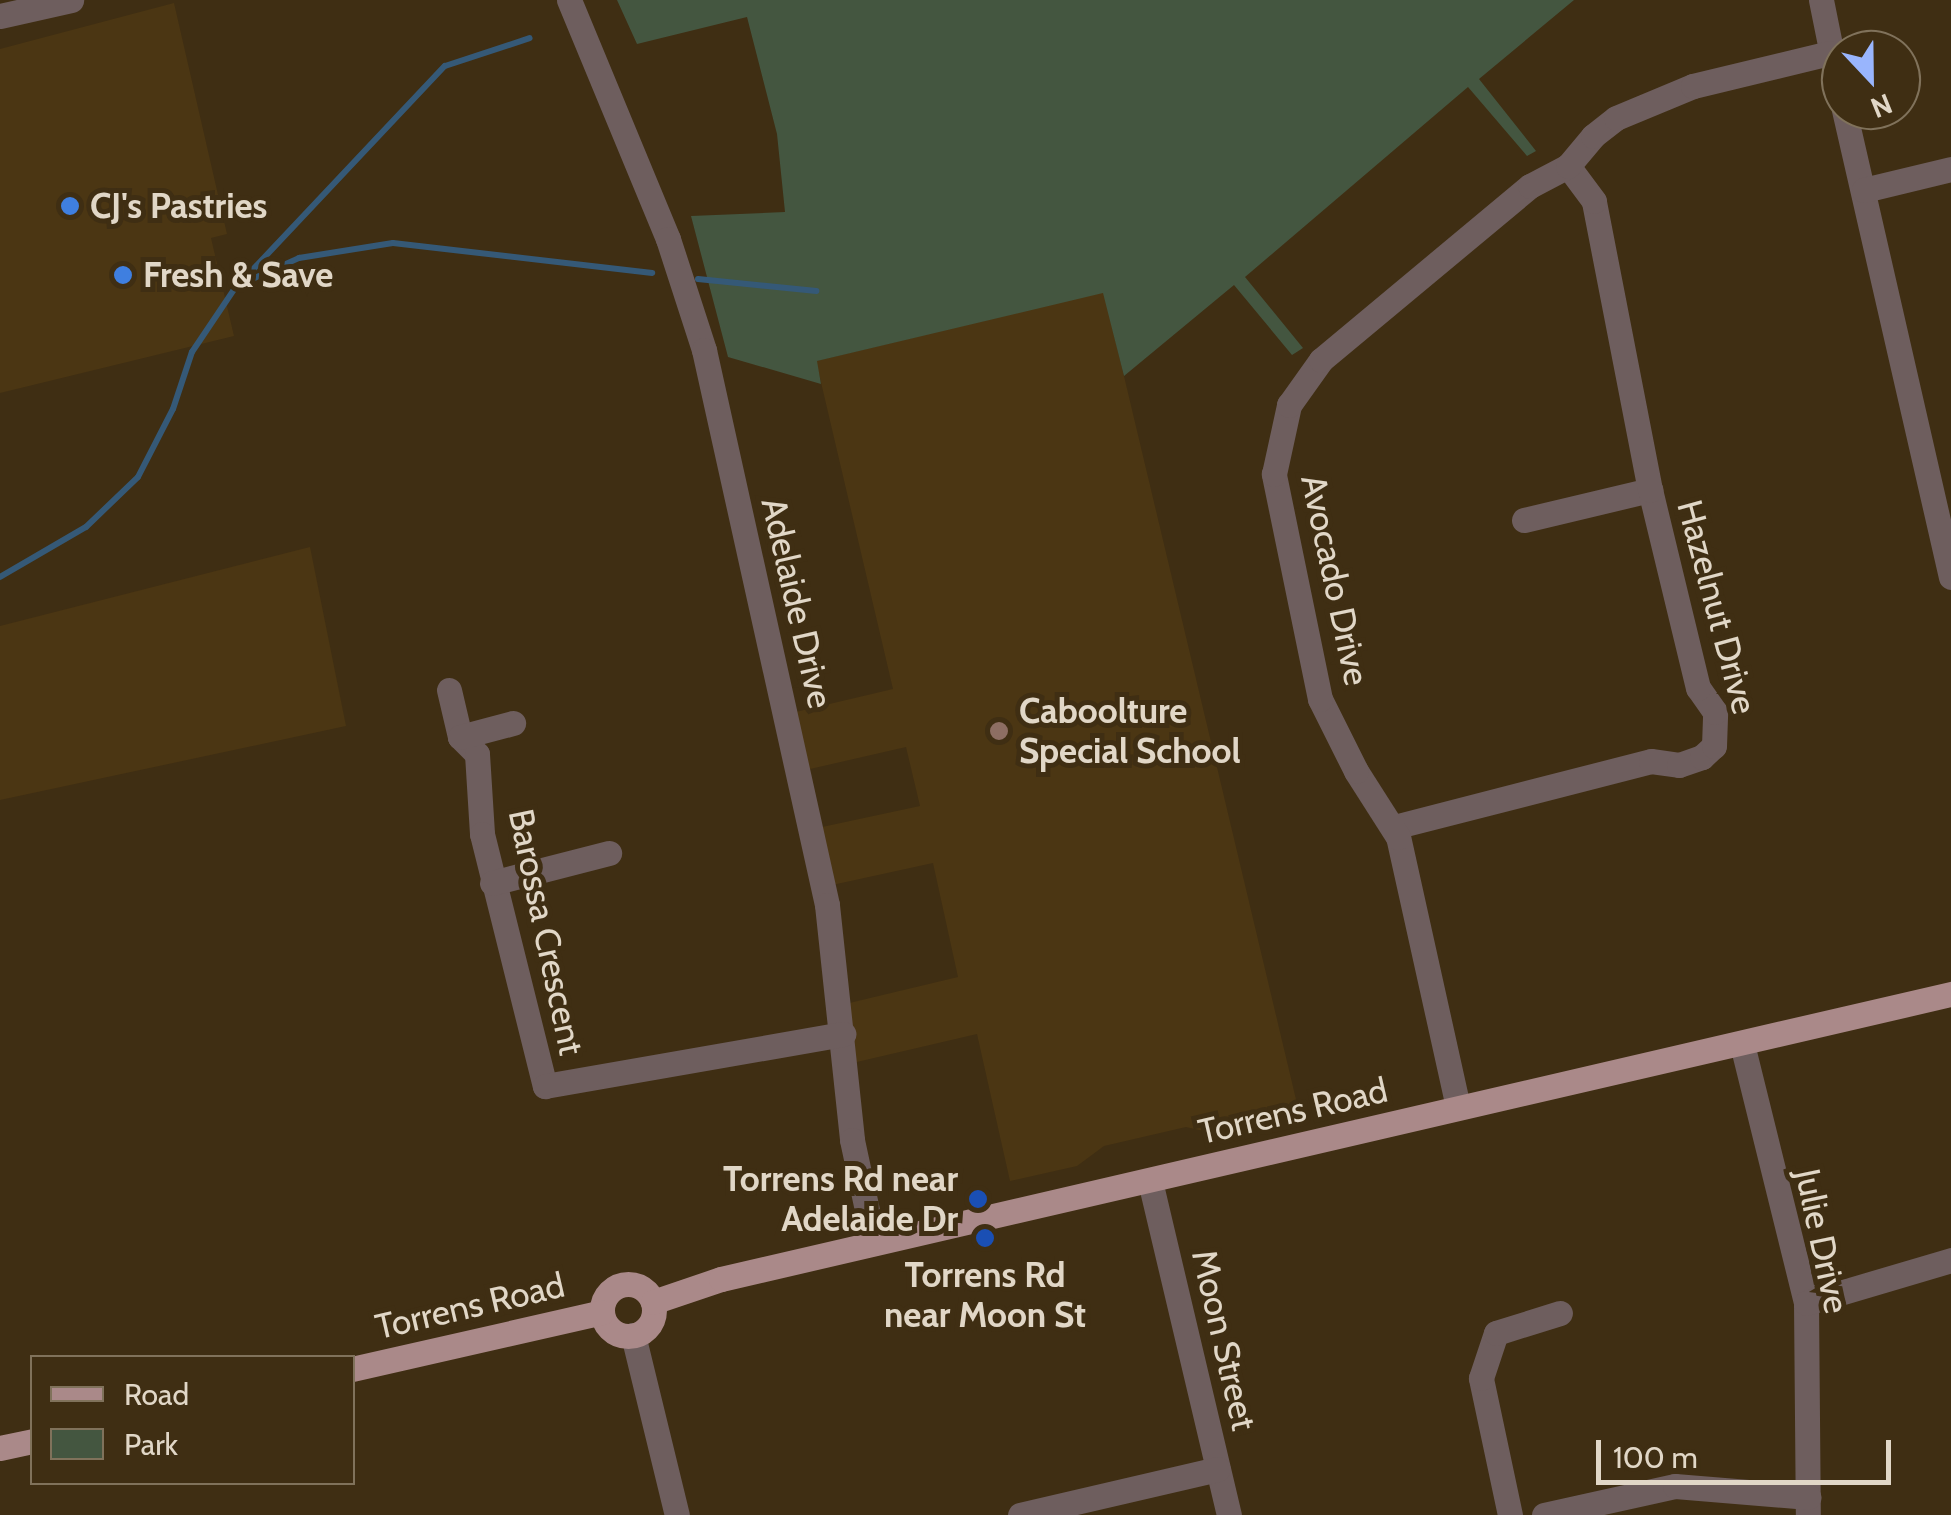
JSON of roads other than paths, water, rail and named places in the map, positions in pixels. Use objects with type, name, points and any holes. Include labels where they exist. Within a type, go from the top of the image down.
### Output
[{"type":"main road","name":"Torrens Road","points":[[654,1302],[721,1279],[1951,994]]},
{"type":"main road","points":[[620,1285],[644,1289],[654,1302],[648,1326],[634,1335],[610,1328],[602,1312],[607,1295],[620,1285]]},
{"type":"main road","name":"Torrens Road","points":[[355,1368],[602,1312]]},
{"type":"main road","points":[[0,1448],[30,1441]]},
{"type":"street","points":[[0,16],[71,0]]},
{"type":"street","name":"Adelaide Drive","points":[[569,0],[668,239],[704,350],[827,904],[852,1140],[874,1243]]},
{"type":"street","points":[[1821,0],[1826,30]]},
{"type":"street","name":"Avocado Drive","points":[[1458,1108],[1394,827],[1356,771],[1320,698],[1274,474],[1279,438],[1298,388],[1321,360],[1530,186],[1568,166],[1592,136],[1616,118],[1694,86],[1821,55]]},
{"type":"street","points":[[1849,130],[1951,577]]},
{"type":"street","name":"Hazelnut Drive","points":[[1394,827],[1651,760],[1679,765],[1702,757],[1714,746],[1715,712],[1698,688],[1650,490],[1594,201],[1568,166]]},
{"type":"street","points":[[1864,190],[1951,169]]},
{"type":"street","points":[[1524,520],[1650,490]]},
{"type":"street","name":"Barossa Crescent","points":[[450,690],[460,736],[476,754],[480,770],[482,834],[492,883],[545,1086],[843,1034]]},
{"type":"street","points":[[460,736],[513,724]]},
{"type":"street","points":[[492,883],[610,853]]},
{"type":"street","name":"Julie Drive","points":[[1742,1044],[1806,1303],[1809,1506]]},
{"type":"street","name":"Moon Street","points":[[1150,1180],[1229,1515]]},
{"type":"street","points":[[1806,1303],[1951,1260]]},
{"type":"street","points":[[1510,1515],[1480,1378],[1496,1334],[1560,1313]]},
{"type":"street","points":[[634,1335],[678,1515]]},
{"type":"street","points":[[1020,1515],[1218,1469]]},
{"type":"street","points":[[1544,1515],[1675,1486],[1809,1506]]},
{"type":"waterway","points":[[243,280],[445,66],[530,38]]},
{"type":"waterway","points":[[0,577],[86,527],[138,477],[173,409],[192,352],[235,288],[250,280],[299,258],[393,243],[652,273]]},
{"type":"waterway","points":[[698,279],[816,291]]},
{"type":"place","name":"CJ's Pastries","points":[[70,206]]},
{"type":"place","name":"Fresh & Save","points":[[123,275]]},
{"type":"place","name":"Caboolture Special School","points":[[999,731]]},
{"type":"place","name":"Torrens Rd near Adelaide Dr","points":[[978,1199]]},
{"type":"place","name":"Torrens Rd near Moon St","points":[[985,1238]]}]
